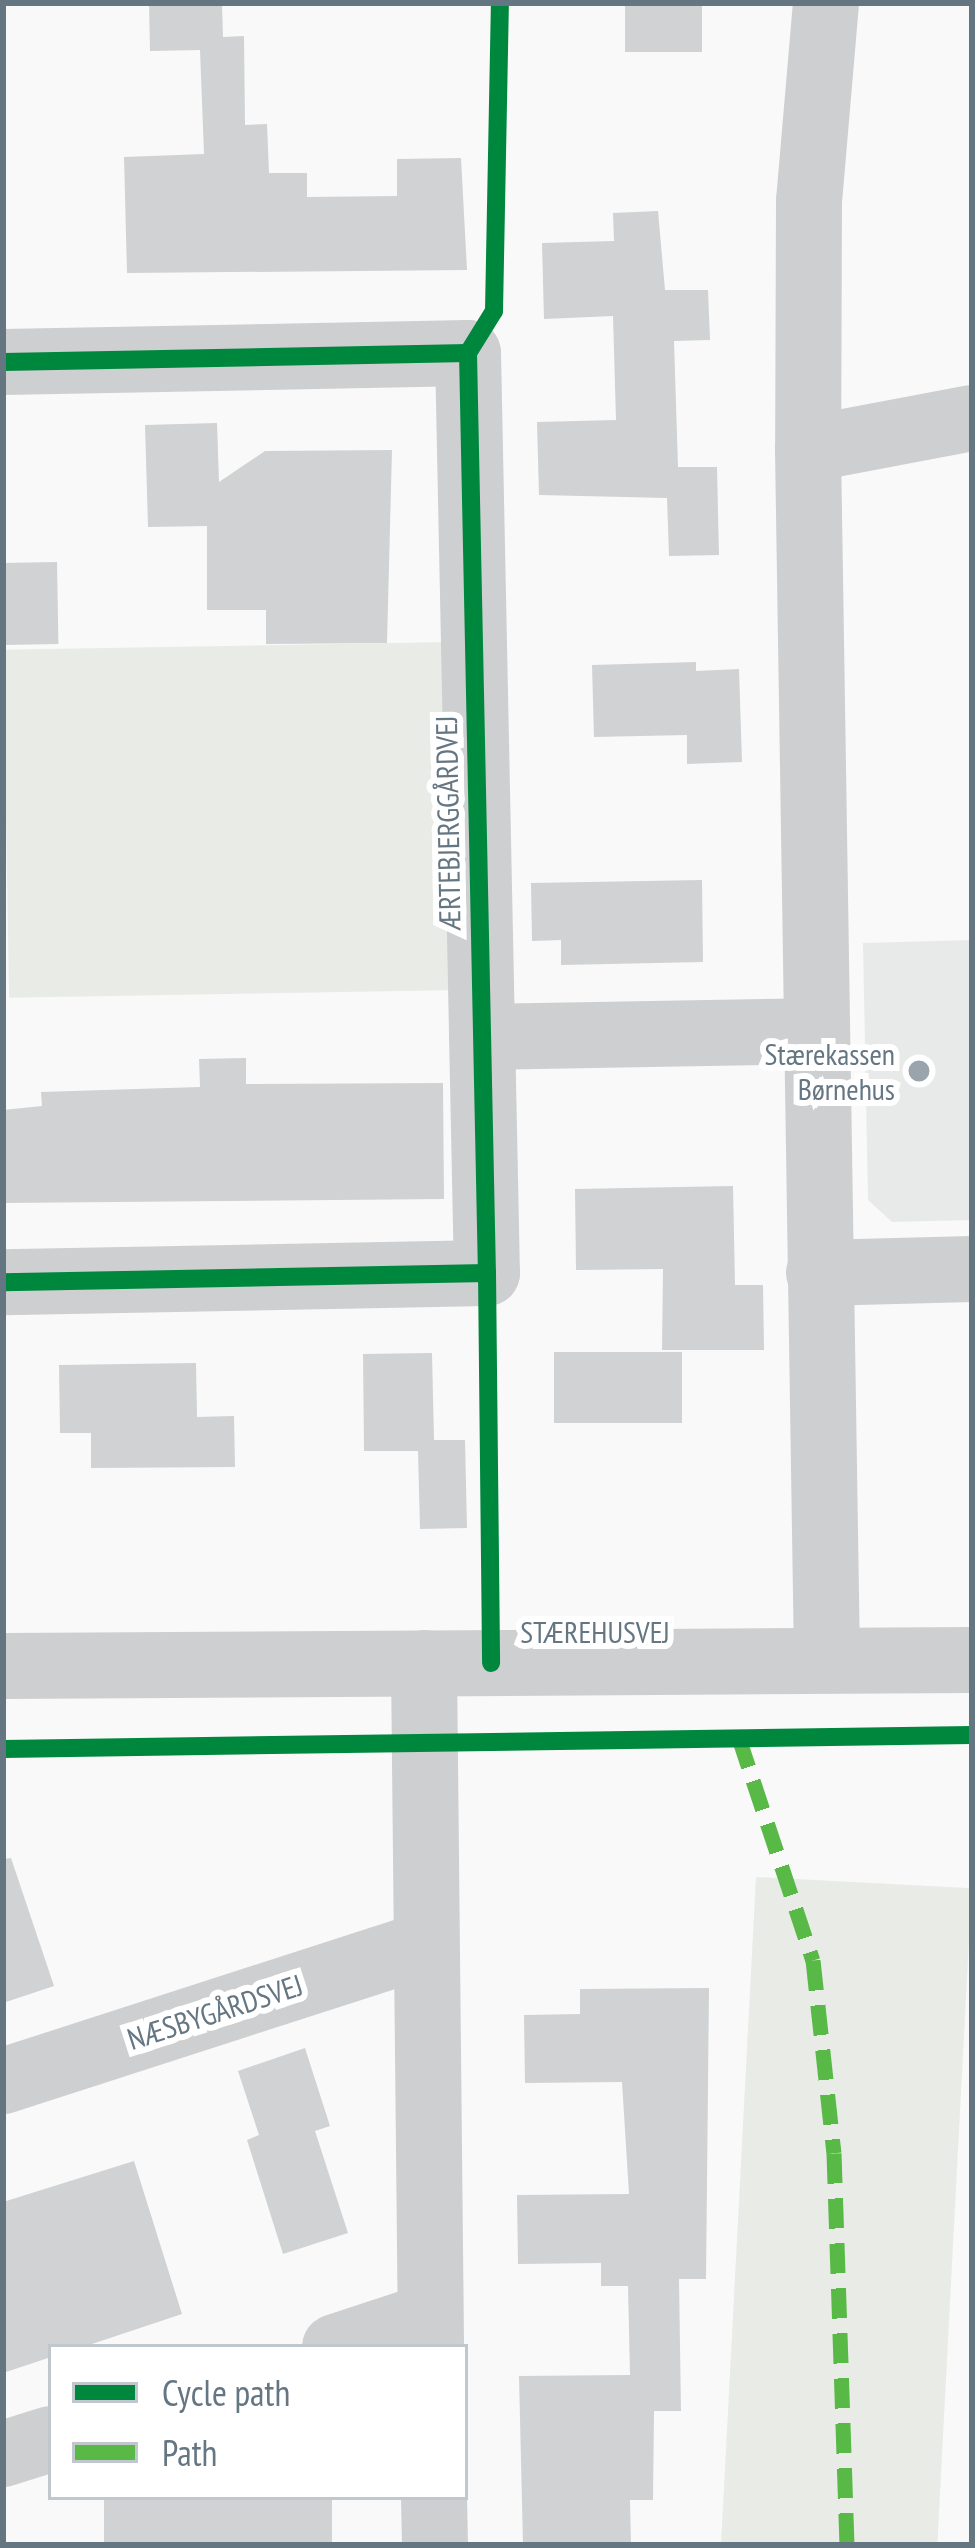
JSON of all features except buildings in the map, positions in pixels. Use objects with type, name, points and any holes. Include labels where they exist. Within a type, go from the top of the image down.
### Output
[{"type":"street","points":[[826,3],[809,201],[808,448],[827,1660]]},
{"type":"street","name":"ÆRTEBJERGGÅRDVEJ","points":[[3,362],[468,353],[487,1273],[3,1282]]},
{"type":"street","points":[[808,448],[972,418]]},
{"type":"street","points":[[482,1037],[815,1031]]},
{"type":"street","points":[[818,1273],[972,1270]]},
{"type":"street","name":"STÆREHUSVEJ","points":[[3,1666],[972,1660]]},
{"type":"street","points":[[354,2344],[431,2332],[424,1663]]},
{"type":"street","name":"NÆSBYGÅRDSVEJ","points":[[3,2081],[426,1944]]},
{"type":"street","points":[[3,2454],[48,2440]]},
{"type":"street","points":[[434,2500],[435,2545]]},
{"type":"shaded area","points":[[452,642],[458,990],[9,998],[3,650]]},
{"type":"shaded area","name":"Stærekassen Børnehus","points":[[972,940],[972,1220],[892,1222],[868,1200],[863,943]]},
{"type":"shaded area","points":[[756,1877],[972,1888],[937,2545],[721,2544]]},
{"type":"marked path","points":[[739,1738],[813,1960],[834,2153],[847,2545]]},
{"type":"cycle path","points":[[468,353],[494,311],[500,3]]},
{"type":"cycle path","points":[[3,362],[468,353],[487,1273],[3,1282]]},
{"type":"cycle path","points":[[487,1273],[491,1663]]},
{"type":"cycle path","points":[[3,1749],[972,1735]]},
{"type":"place","name":"Stærekassen Børnehus","points":[[919,1071]]}]
